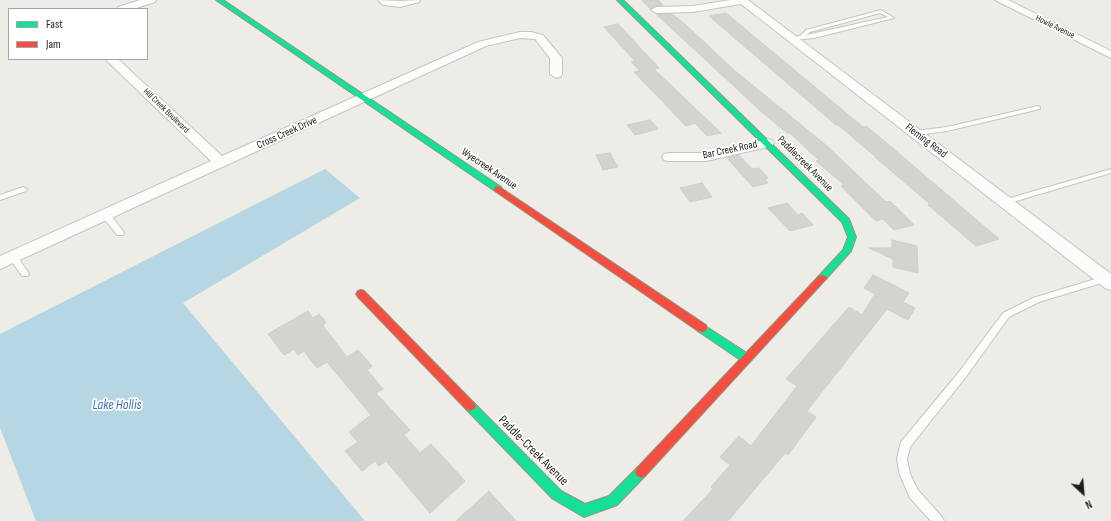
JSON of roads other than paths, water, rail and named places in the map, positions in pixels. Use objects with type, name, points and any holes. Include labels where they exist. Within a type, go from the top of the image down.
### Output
[{"type":"street","points":[[125,8],[151,0]]},
{"type":"street","name":"Wyecreek Avenue","points":[[219,0],[746,358]]},
{"type":"street","points":[[383,0],[387,3],[400,4],[415,0]]},
{"type":"street","name":"Paddlecreek Avenue","points":[[620,0],[846,221],[852,237],[847,251],[746,358]]},
{"type":"street","points":[[634,14],[656,10],[690,0]]},
{"type":"street","points":[[656,10],[693,9],[742,0]]},
{"type":"street","name":"Fleming Road","points":[[742,0],[797,37],[916,134],[1108,281]]},
{"type":"street","name":"Howle Avenue","points":[[1000,0],[1111,55]]},
{"type":"street","name":"Cross Creek Drive","points":[[0,263],[482,44],[506,37],[520,35],[539,37],[556,58],[556,74]]},
{"type":"street","name":"Hill Creek Boulevard","points":[[112,60],[220,163]]},
{"type":"street","name":"Bar Creek Road","points":[[668,157],[706,157],[767,143]]},
{"type":"street","name":"Paddle-Creek Avenue","points":[[361,294],[557,495],[584,511],[613,501],[746,358]]},
{"type":"lane","points":[[882,12],[892,18],[814,36],[797,37],[808,31],[882,12]]},
{"type":"lane","points":[[916,134],[947,129],[1038,108]]},
{"type":"lane","points":[[1006,202],[1111,170]]},
{"type":"lane","points":[[0,198],[22,189]]},
{"type":"lane","points":[[106,215],[120,233]]},
{"type":"lane","points":[[13,257],[25,274]]},
{"type":"lane","points":[[938,521],[914,494],[905,475],[902,459],[905,445],[962,375],[1006,315],[1036,300],[1108,281]]},
{"type":"water","name":"Lake Hollis","points":[[325,169],[360,198],[183,303],[365,521],[36,521],[0,428],[0,334]]}]
